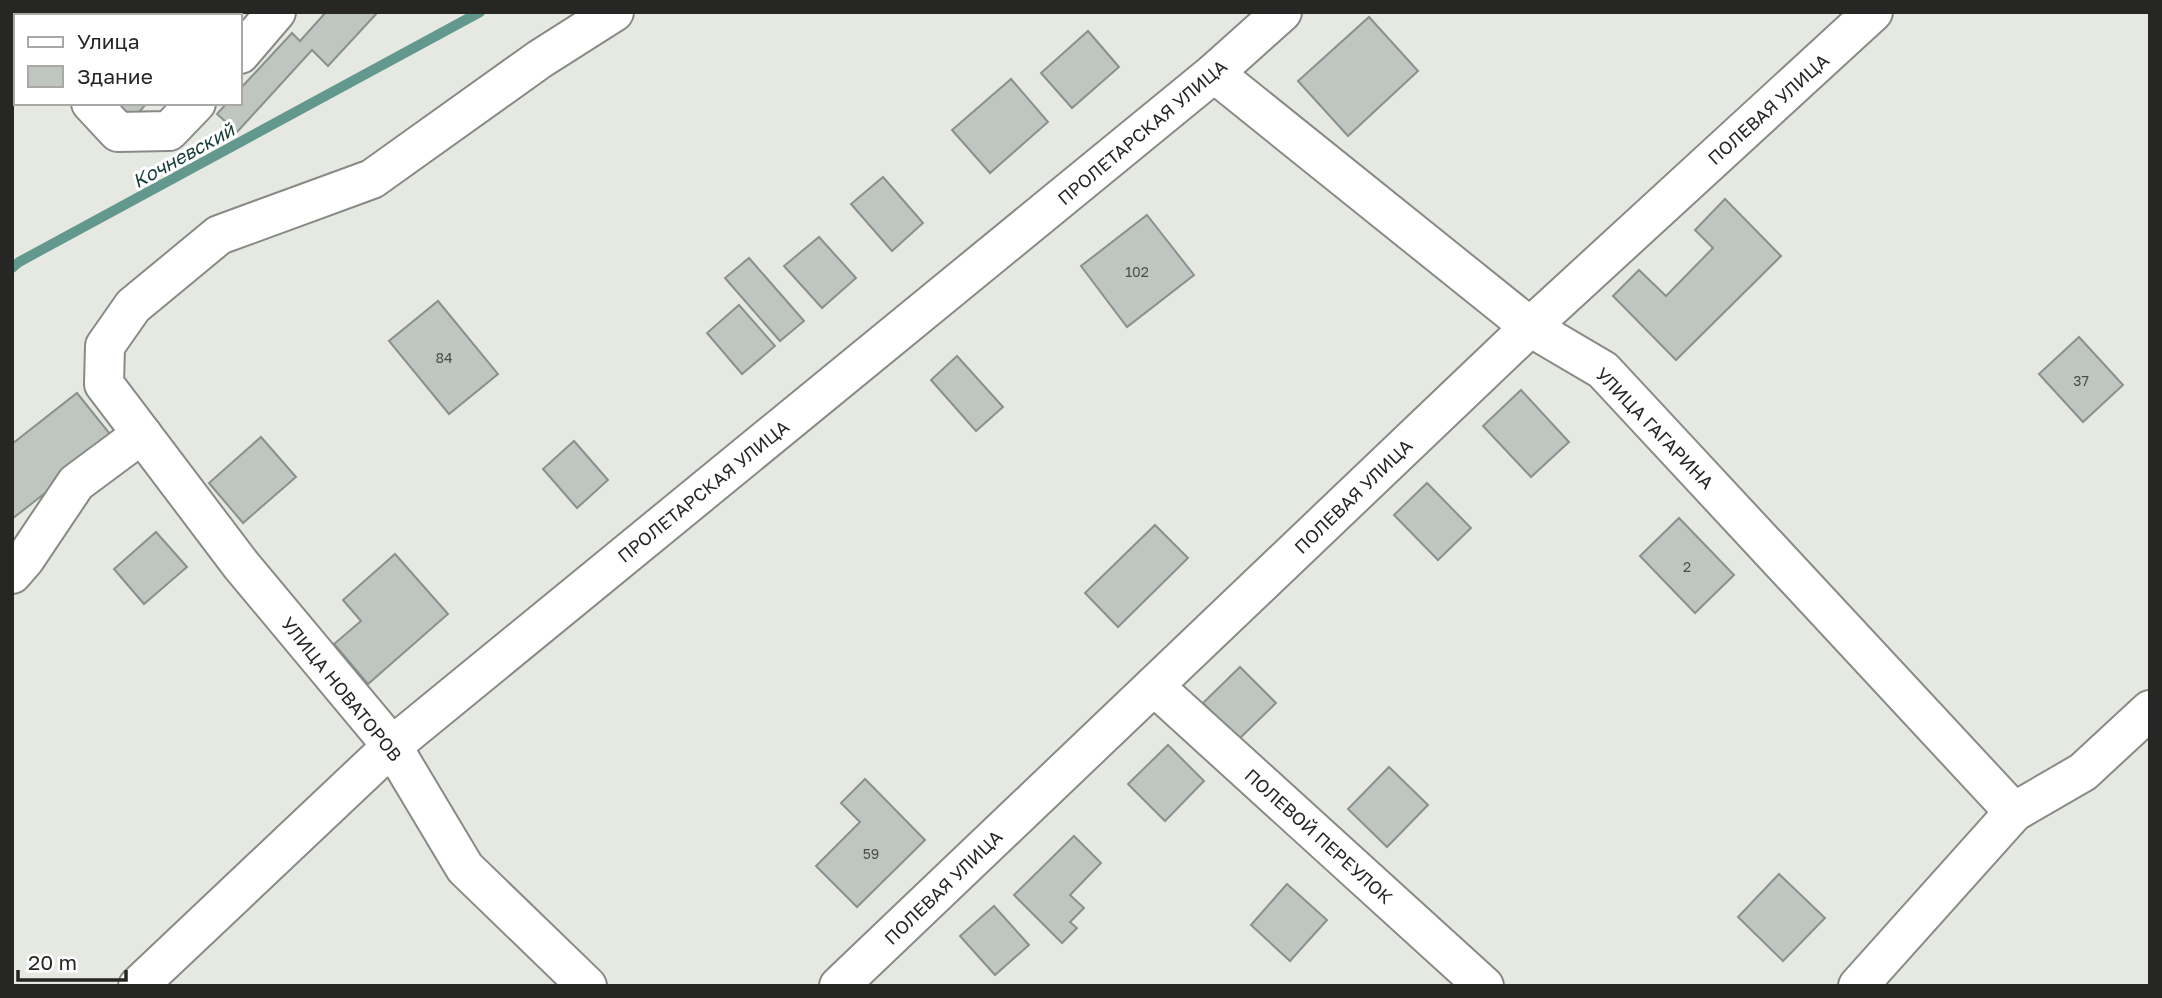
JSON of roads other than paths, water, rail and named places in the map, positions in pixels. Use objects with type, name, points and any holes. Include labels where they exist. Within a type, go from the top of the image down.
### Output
[{"type":"street","points":[[242,52],[276,12]]},
{"type":"street","name":"УЛИЦА НОВАТОРОВ","points":[[587,986],[465,868],[392,746],[242,565],[104,384],[105,346],[133,306],[219,236],[372,179],[540,59],[614,12]]},
{"type":"street","name":"ПРОЛЕТАРСКАЯ УЛИЦА","points":[[138,986],[392,746],[1214,73],[1282,12]]},
{"type":"street","name":"ПОЛЕВАЯ УЛИЦА","points":[[839,986],[1530,327],[1873,12]]},
{"type":"street","name":"УЛИЦА ГАГАРИНА","points":[[1214,73],[1530,327],[1603,370],[2014,812]]},
{"type":"street","points":[[93,105],[118,132],[169,131],[194,105]]},
{"type":"street","points":[[12,574],[76,483],[142,434]]},
{"type":"street","name":"ПОЛЕВОЙ ПЕРЕУЛОК","points":[[1154,686],[1484,986]]},
{"type":"street","points":[[1858,986],[2014,812],[2083,772],[2150,710]]},
{"type":"waterway","name":"Кочневский","points":[[12,268],[480,12]]}]
